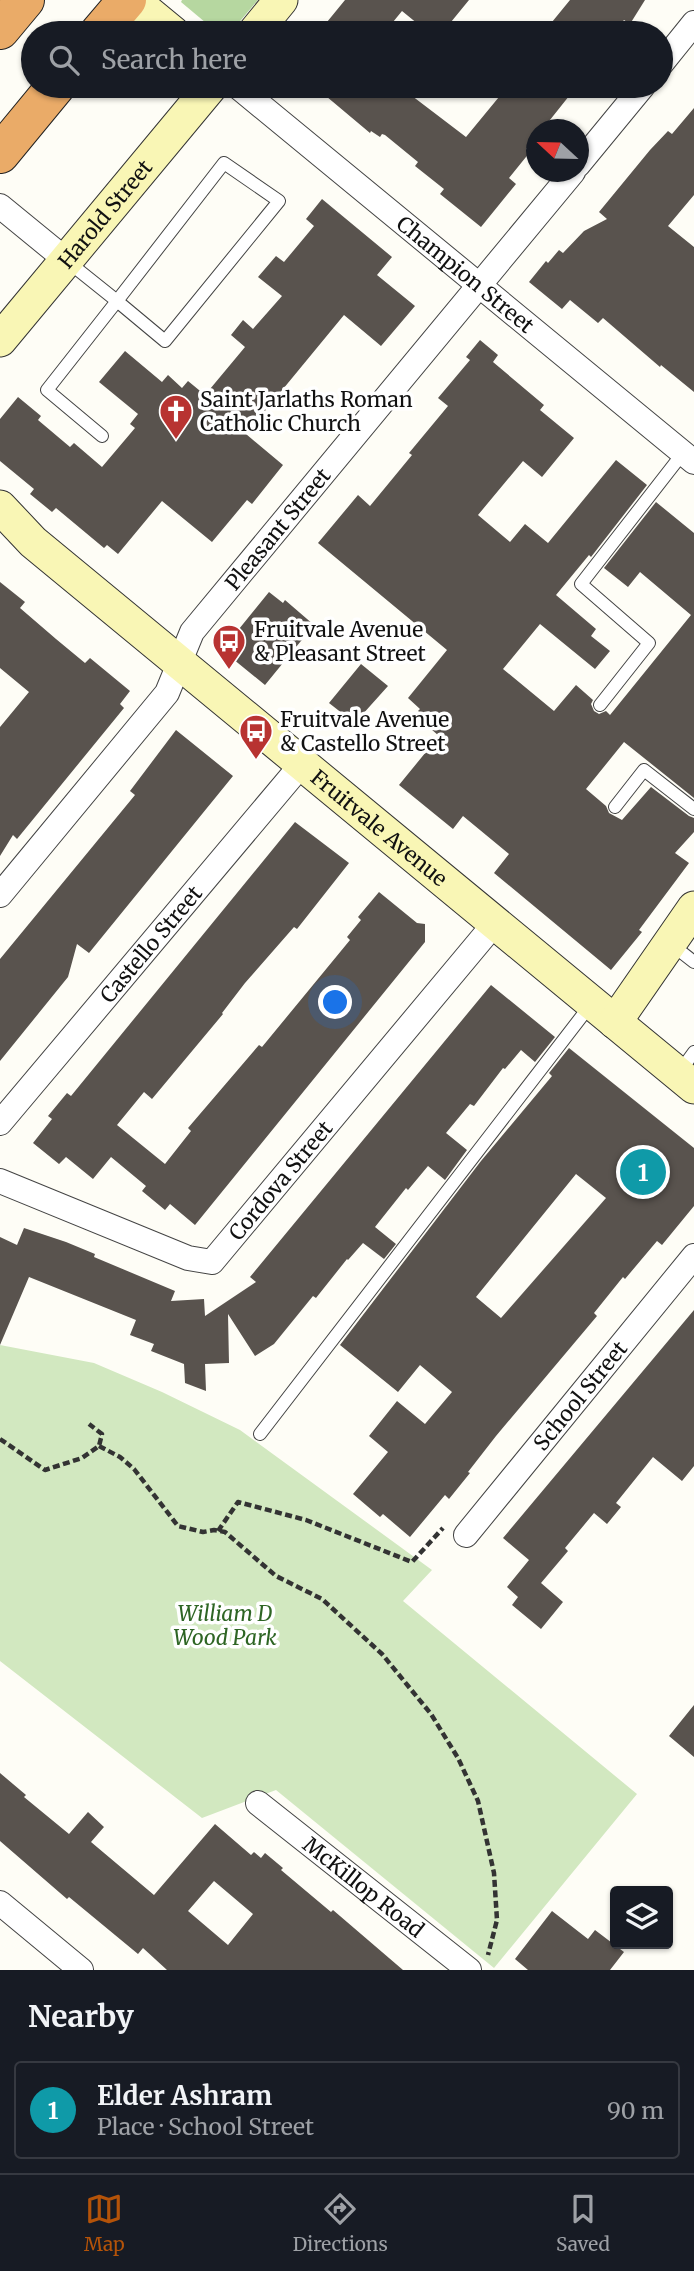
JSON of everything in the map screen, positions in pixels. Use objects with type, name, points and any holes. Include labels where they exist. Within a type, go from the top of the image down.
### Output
[{"type":"highway","points":[[0,30],[25,0]]},
{"type":"highway","points":[[109,21],[127,0]]},
{"type":"highway","points":[[0,154],[46,98]]},
{"type":"main road","points":[[133,0],[158,21]]},
{"type":"main road","points":[[264,21],[282,0]]},
{"type":"main road","name":"Harold Street","points":[[0,340],[201,98]]},
{"type":"main road","name":"Fruitvale Avenue","points":[[0,507],[33,542],[604,1013],[689,1071]]},
{"type":"main road","name":"Fruitvale Avenue","points":[[0,536],[33,542]]},
{"type":"main road","points":[[604,1013],[682,953],[694,908]]},
{"type":"street","points":[[673,49],[694,23]]},
{"type":"street","name":"Champion Street","points":[[252,98],[689,458]]},
{"type":"street","points":[[589,153],[633,98]]},
{"type":"street","name":"Pleasant Street","points":[[0,895],[167,693],[192,632],[199,622],[565,182]]},
{"type":"street","points":[[0,206],[66,260]]},
{"type":"street","name":"Castello Street","points":[[0,1123],[302,764]]},
{"type":"street","name":"Cordova Street","points":[[0,1181],[188,1258],[212,1262],[495,923]]},
{"type":"street","name":"School Street","points":[[466,1535],[694,1256]]},
{"type":"street","name":"McKillop Road","points":[[258,1803],[476,1966]]},
{"type":"street","points":[[0,1903],[81,1970]]},
{"type":"lane","points":[[66,260],[117,301],[165,341],[279,201],[224,163],[117,301],[47,390],[102,436]]},
{"type":"lane","points":[[600,705],[649,643],[581,584],[689,458]]},
{"type":"lane","points":[[615,807],[644,770],[694,809]]},
{"type":"lane","points":[[260,1434],[604,1013]]},
{"type":"path","points":[[0,1439],[45,1470],[82,1458],[99,1446],[102,1434],[89,1424]]},
{"type":"path","points":[[99,1446],[120,1457],[134,1469],[178,1526],[203,1532],[225,1532],[276,1576],[322,1599],[382,1654],[431,1714],[478,1801],[494,1873],[497,1920],[490,1953],[476,1966]]},
{"type":"path","points":[[218,1531],[238,1502],[306,1520],[412,1562],[444,1526],[466,1535]]},
{"type":"green space","points":[[258,0],[240,21],[204,21],[181,2]]},
{"type":"green space","name":"William D Wood Park","points":[[0,1345],[94,1363],[240,1430],[432,1570],[403,1601],[637,1794],[494,1968],[276,1790],[202,1818],[0,1661]]},
{"type":"building","points":[[345,0],[469,0],[452,21],[414,21],[402,11],[394,21],[328,21]]},
{"type":"building","points":[[570,0],[645,0],[632,21],[553,21]]},
{"type":"building","points":[[328,98],[415,98],[466,137],[498,98],[567,98],[551,119],[526,119],[526,157],[509,178],[516,184],[481,227],[440,194],[444,189],[415,166],[418,162],[385,135],[380,137],[371,131],[370,133]]},
{"type":"building","points":[[694,108],[694,195],[668,226],[694,247],[694,392],[603,318],[598,323],[570,300],[562,309],[529,282],[559,250],[563,253],[584,231],[607,219],[599,212],[650,150],[668,131],[672,134]]},
{"type":"building","points":[[322,199],[392,257],[377,275],[415,306],[381,346],[344,315],[246,434],[283,465],[252,504],[247,500],[212,542],[162,501],[118,554],[107,545],[104,548],[56,508],[52,512],[30,494],[34,489],[0,461],[0,419],[18,397],[41,416],[38,420],[70,447],[74,443],[102,467],[135,428],[130,424],[138,414],[99,382],[125,351],[162,382],[168,375],[182,388],[188,381],[205,395],[245,347],[231,335],[243,320],[253,329],[282,296],[258,277],[276,256],[284,262],[314,226],[306,219]]},
{"type":"building","points":[[480,340],[498,355],[493,362],[544,405],[540,410],[574,438],[542,477],[523,461],[478,515],[510,542],[525,524],[548,543],[616,460],[647,485],[591,557],[589,555],[556,595],[596,629],[591,636],[610,651],[595,669],[540,624],[503,669],[554,711],[576,685],[593,700],[591,704],[594,711],[599,714],[606,711],[610,715],[691,615],[640,572],[628,587],[604,568],[656,502],[694,533],[694,798],[624,742],[586,789],[606,806],[609,813],[622,820],[651,787],[694,818],[694,832],[675,853],[689,863],[639,930],[642,932],[611,970],[494,873],[509,854],[463,816],[453,829],[399,785],[439,736],[431,729],[435,725],[418,711],[420,709],[408,698],[447,650],[318,543],[358,495],[370,506],[412,455],[409,453],[448,406],[438,398],[470,360],[466,357]]},
{"type":"building","points":[[0,582],[25,602],[20,608],[56,639],[85,663],[90,658],[130,691],[120,704],[124,708],[17,839],[13,835],[0,856],[0,727],[29,692],[0,668]]},
{"type":"building","points":[[269,592],[283,603],[285,600],[314,625],[265,685],[222,650]]},
{"type":"building","points":[[361,664],[388,686],[362,715],[352,721],[329,703]]},
{"type":"building","points":[[176,730],[233,776],[89,953],[77,944],[68,977],[0,1061],[0,959],[135,795],[130,791]]},
{"type":"building","points":[[295,822],[349,863],[297,929],[294,927],[245,983],[223,1014],[152,1099],[144,1092],[117,1125],[165,1164],[191,1131],[188,1128],[259,1045],[262,1047],[350,940],[347,937],[361,920],[358,917],[379,892],[417,923],[425,924],[425,942],[195,1225],[170,1204],[165,1210],[142,1191],[146,1186],[111,1157],[93,1179],[66,1157],[59,1164],[33,1143],[52,1119],[48,1116],[67,1093],[71,1096]]},
{"type":"building","points":[[491,985],[555,1037],[535,1062],[521,1050],[505,1069],[503,1068],[474,1106],[470,1104],[446,1133],[467,1150],[445,1180],[428,1166],[408,1190],[406,1188],[375,1227],[396,1244],[384,1259],[363,1243],[316,1298],[313,1296],[274,1344],[255,1356],[228,1314],[229,1363],[205,1364],[206,1391],[185,1383],[184,1364],[151,1351],[154,1344],[130,1335],[136,1320],[29,1277],[0,1345],[0,1237],[17,1245],[24,1228],[95,1254],[94,1257],[175,1291],[171,1301],[204,1299],[205,1316],[256,1282],[250,1277]]},
{"type":"building","points":[[569,1048],[694,1148],[694,1206],[662,1245],[657,1241],[625,1279],[623,1277],[594,1313],[597,1316],[496,1436],[449,1499],[445,1495],[410,1537],[383,1514],[380,1517],[353,1494],[388,1452],[369,1436],[397,1401],[425,1424],[452,1392],[420,1365],[398,1392],[340,1345],[481,1161],[552,1076],[549,1073]],"holes":[[[576,1174],[606,1198],[501,1318],[476,1297]]]},
{"type":"building","points":[[694,1310],[694,1466],[682,1481],[653,1457],[616,1503],[621,1507],[607,1524],[594,1513],[565,1548],[568,1551],[541,1583],[563,1602],[541,1629],[512,1605],[518,1597],[507,1587],[529,1560],[503,1538]]},
{"type":"building","points":[[694,1705],[694,1757],[669,1736]]},
{"type":"building","points":[[0,1773],[69,1834],[88,1812],[104,1827],[91,1842],[154,1895],[215,1824],[251,1855],[254,1852],[261,1858],[265,1853],[283,1868],[281,1870],[403,1970],[167,1970],[143,1948],[138,1954],[69,1897],[67,1899],[0,1841]],"holes":[[[214,1881],[253,1914],[228,1945],[188,1911]]]},
{"type":"building","points":[[552,1911],[588,1939],[595,1930],[610,1941],[610,1949],[620,1949],[624,1952],[610,1970],[528,1970],[515,1959]]},
{"type":"place","name":"Saint Jarlaths Roman Catholic Church","points":[[176,441]]},
{"type":"place","name":"Fruitvale Avenue & Pleasant Street","points":[[229,671]]},
{"type":"place","name":"Fruitvale Avenue & Castello Street","points":[[256,761]]},
{"type":"place","name":"Elder Ashram","points":[[643,1172]]}]
